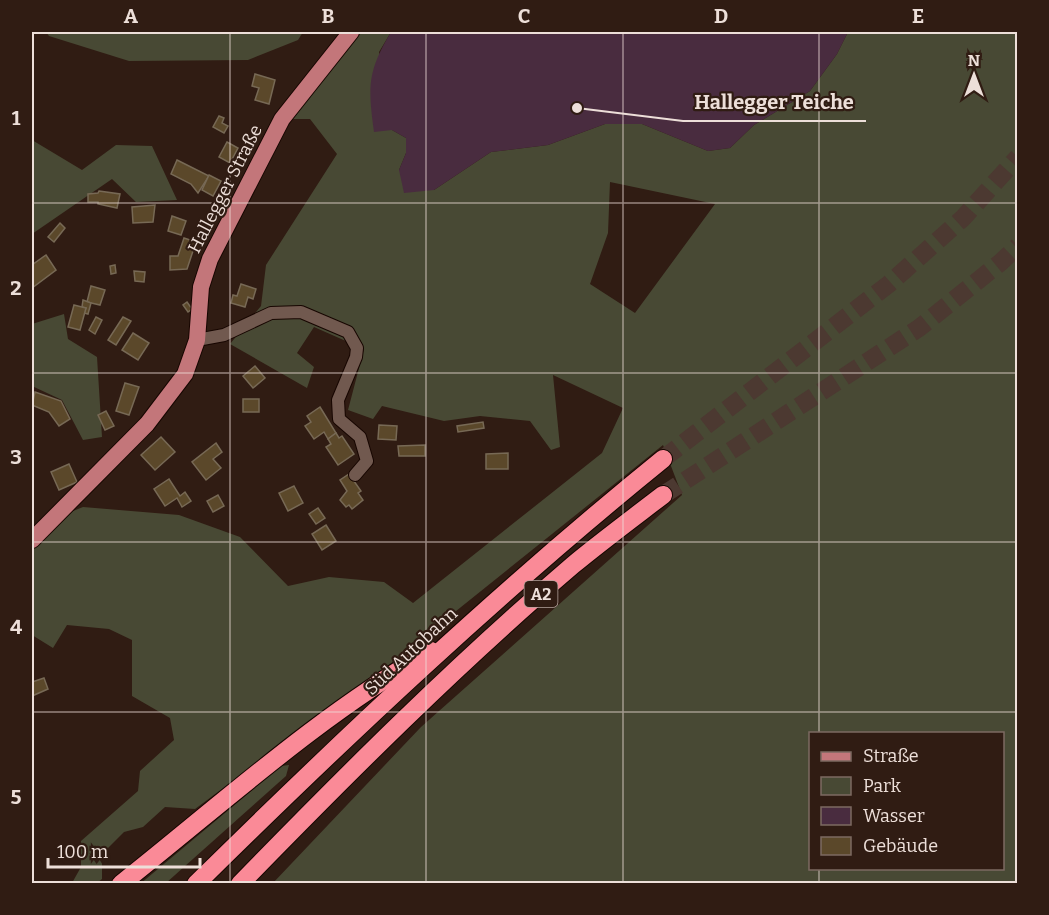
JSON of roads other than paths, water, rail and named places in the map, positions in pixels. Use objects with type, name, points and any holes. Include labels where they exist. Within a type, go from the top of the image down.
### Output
[{"type":"highway","name":"Süd Autobahn","points":[[196,881],[456,637],[559,545],[663,459]]},
{"type":"highway","name":"A2","points":[[240,884],[346,775],[485,642],[575,564],[663,495]]},
{"type":"highway","points":[[121,884],[283,752],[404,667],[456,637]]},
{"type":"main road","name":"Hallegger Straße","points":[[32,540],[147,424],[185,374],[197,340],[201,287],[210,259],[282,119],[351,32]]},
{"type":"street","points":[[197,340],[224,335],[271,313],[301,312],[348,332],[357,348],[356,357],[338,400],[339,419],[360,437],[367,461],[355,475]]},
{"type":"water","points":[[391,32],[848,32],[837,54],[810,91],[754,125],[730,148],[708,151],[642,124],[605,124],[548,145],[491,152],[434,190],[404,193],[399,170],[406,153],[406,138],[392,130],[374,132],[370,91],[373,69]]},
{"type":"tunnel","points":[[663,459],[889,284],[963,218],[1018,157]]},
{"type":"tunnel","points":[[663,495],[919,328],[1018,246]]},
{"type":"place","name":"Hallegger Teiche","points":[[577,108]]}]
